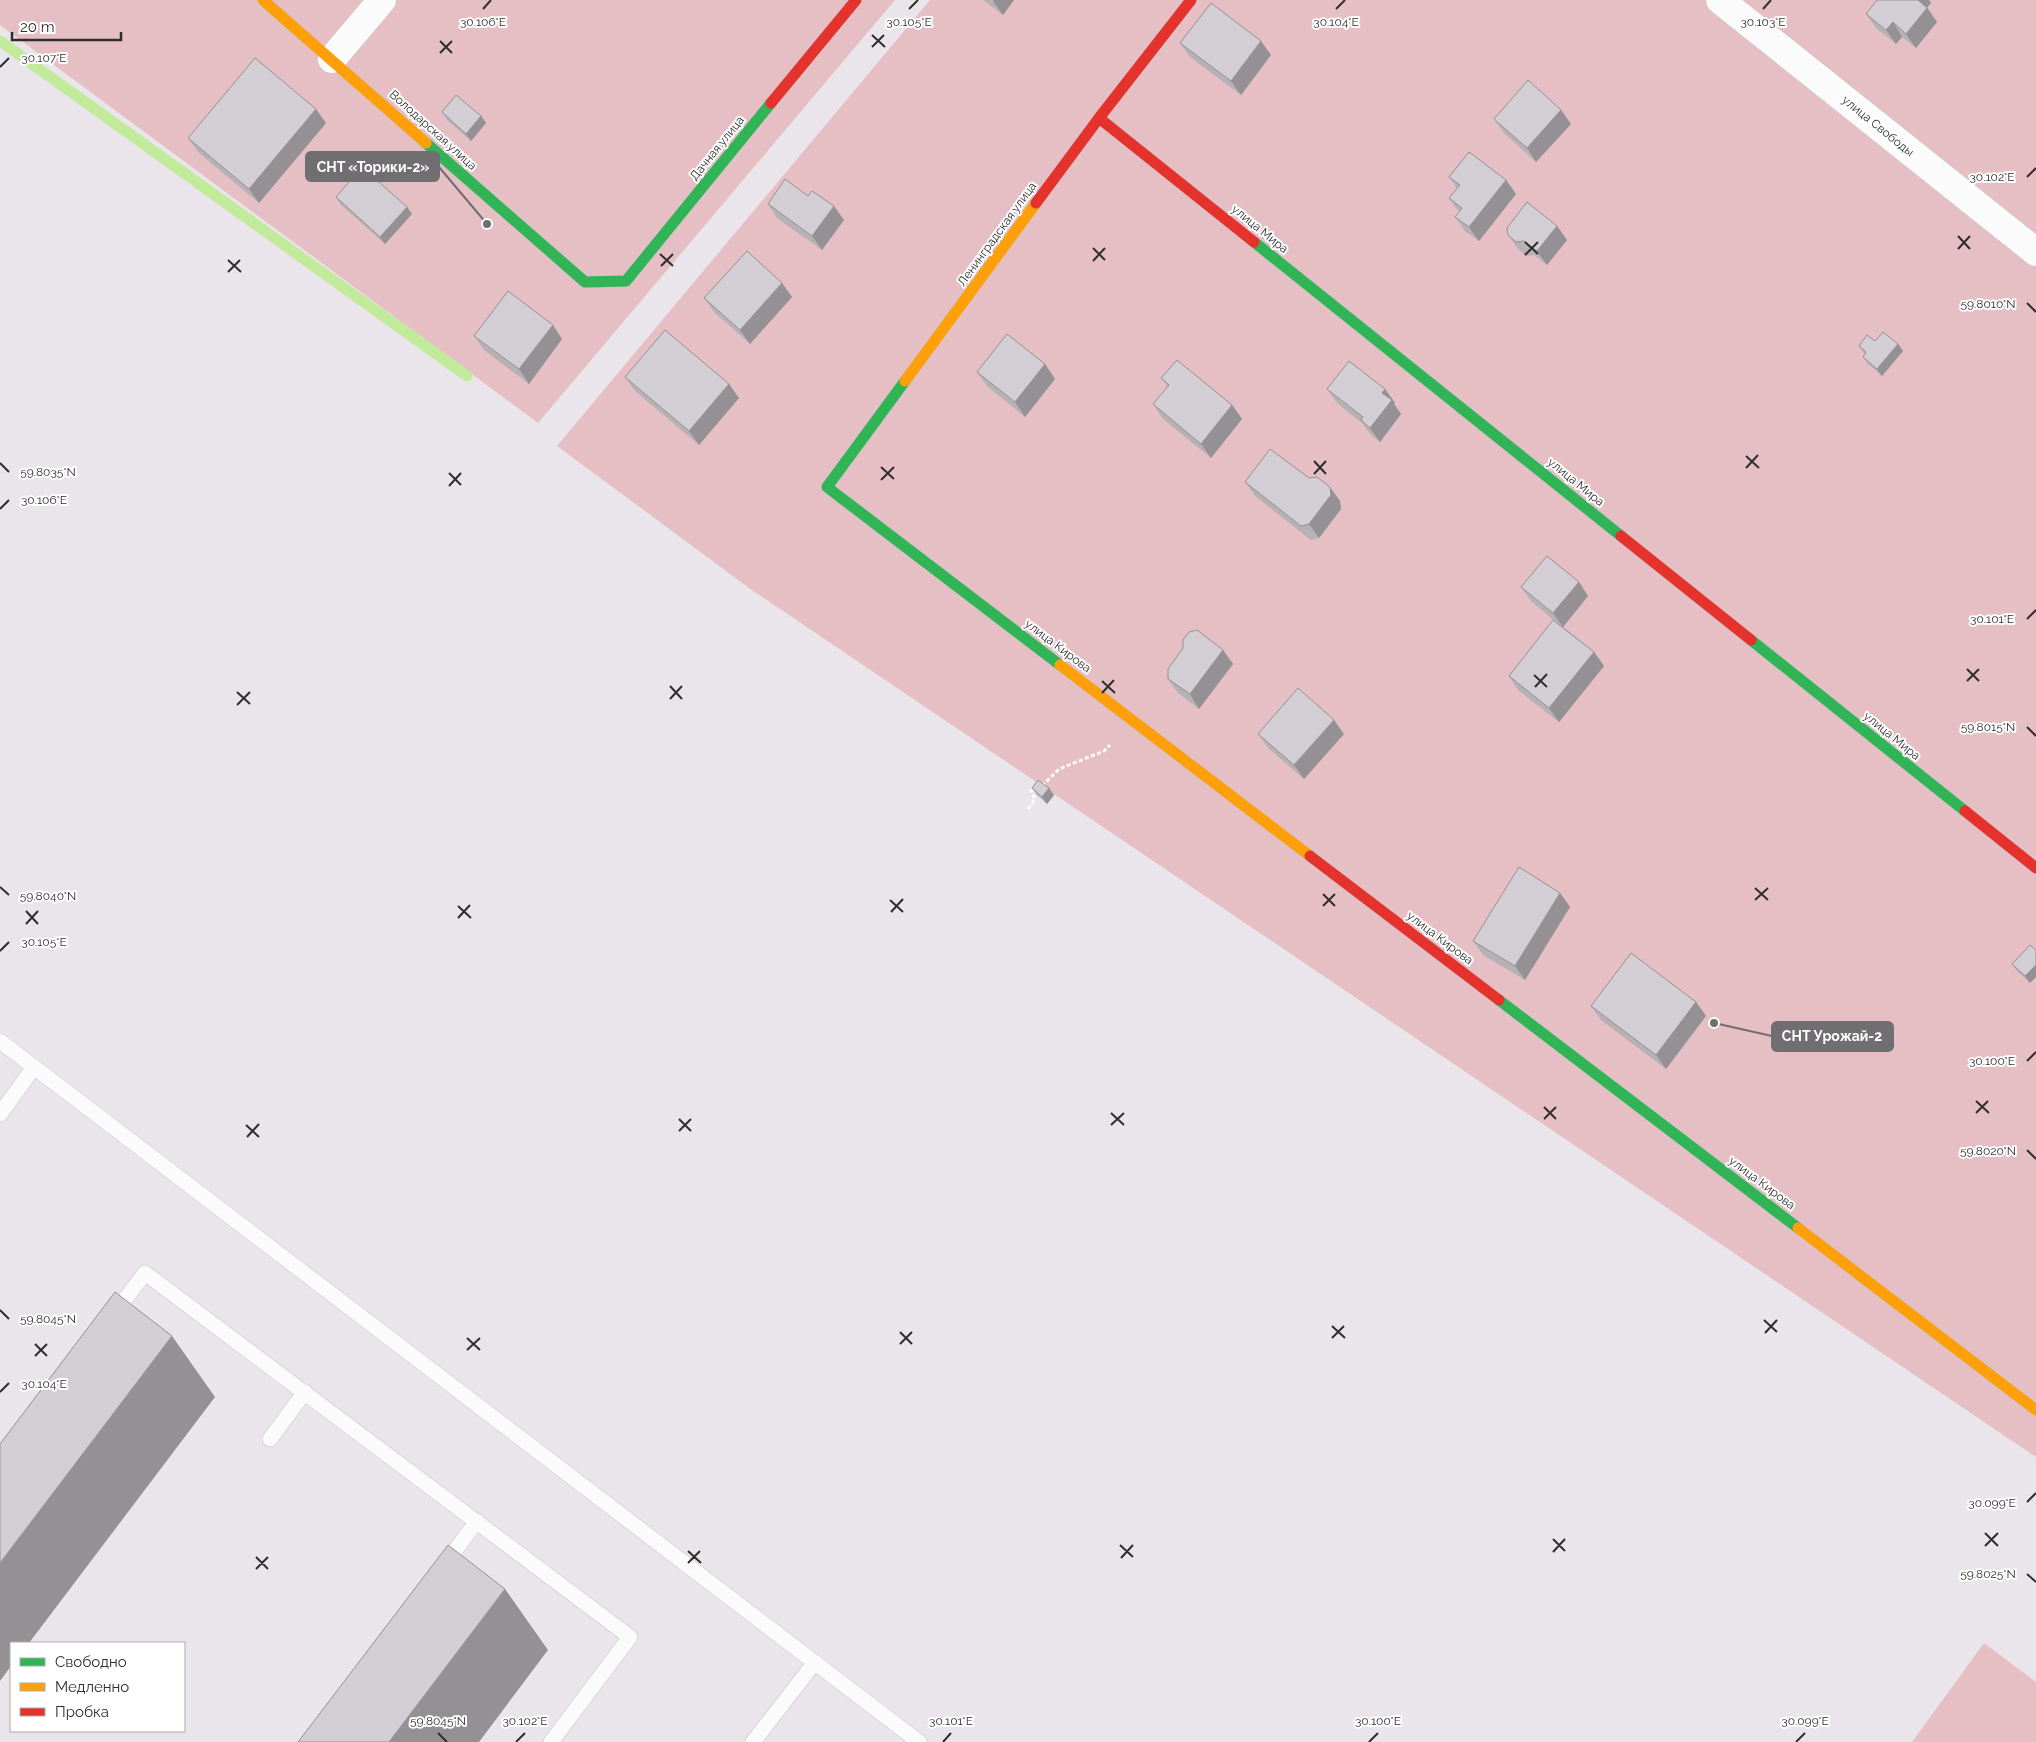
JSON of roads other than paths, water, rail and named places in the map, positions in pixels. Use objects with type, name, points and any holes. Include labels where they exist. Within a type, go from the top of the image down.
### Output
[{"type":"street","name":"Володарская улица","points":[[263,0],[585,282]]},
{"type":"street","points":[[332,59],[382,0]]},
{"type":"street","name":"Дачная улица","points":[[585,282],[626,281],[856,0]]},
{"type":"street","name":"Ленинградская улица","points":[[827,487],[1099,118],[1191,0]]},
{"type":"street","name":"улица Свободы","points":[[1720,0],[2036,252]]},
{"type":"street","name":"улица Мира","points":[[1099,118],[2036,868]]},
{"type":"street","name":"улица Кирова","points":[[827,487],[2036,1410]]},
{"type":"lane","points":[[0,1041],[919,1742]]},
{"type":"lane","points":[[0,1114],[34,1067]]},
{"type":"lane","points":[[104,1327],[145,1273],[630,1637],[551,1742]]},
{"type":"lane","points":[[270,1439],[304,1392]]},
{"type":"lane","points":[[441,1568],[477,1522]]},
{"type":"lane","points":[[753,1742],[815,1662]]},
{"type":"waterway","points":[[0,41],[467,376]]},
{"type":"place","name":"СНТ «Торики-2»","points":[[487,224]]},
{"type":"place","name":"СНТ Урожай-2","points":[[1714,1023]]}]
